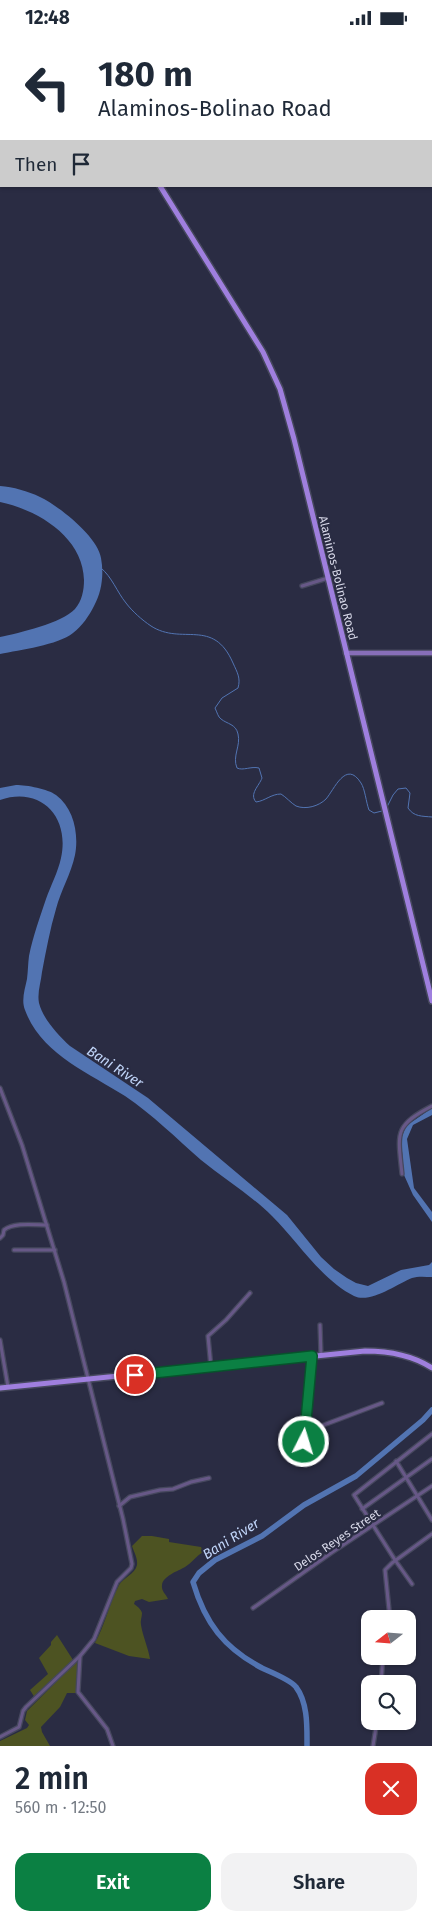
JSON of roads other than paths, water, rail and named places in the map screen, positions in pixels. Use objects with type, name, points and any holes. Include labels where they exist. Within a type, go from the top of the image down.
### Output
[{"type":"main road","name":"Alaminos-Bolinao Road","points":[[161,187],[272,368],[286,411],[432,1001]]},
{"type":"main road","points":[[346,653],[432,653]]},
{"type":"main road","points":[[0,1388],[365,1351],[382,1351],[410,1357],[432,1368]]},
{"type":"street","points":[[302,586],[328,578]]},
{"type":"street","points":[[0,1088],[22,1145],[64,1282],[132,1564],[131,1568],[117,1583],[94,1639],[80,1656],[26,1707],[23,1711],[19,1727],[0,1737]]},
{"type":"street","points":[[402,1174],[398,1141],[399,1133],[403,1126],[413,1117],[432,1105]]},
{"type":"street","points":[[0,1238],[4,1230],[9,1227],[37,1224],[47,1225]]},
{"type":"street","points":[[14,1250],[55,1251]]},
{"type":"street","points":[[211,1367],[208,1336],[226,1320],[250,1293]]},
{"type":"street","points":[[320,1325],[321,1355]]},
{"type":"street","points":[[0,1339],[8,1387]]},
{"type":"street","points":[[304,1442],[312,1356]]},
{"type":"street","points":[[306,1424],[312,1422],[321,1426],[382,1403]]},
{"type":"street","points":[[412,1584],[354,1494],[432,1434]]},
{"type":"street","points":[[362,1509],[432,1459]]},
{"type":"street","points":[[396,1461],[432,1519]]},
{"type":"street","points":[[119,1507],[130,1497],[173,1489],[191,1481],[208,1478]]},
{"type":"street","name":"Delos Reyes Street","points":[[253,1608],[331,1553],[432,1486]]},
{"type":"street","points":[[427,1511],[432,1508]]},
{"type":"street","points":[[389,1610],[385,1573],[389,1565],[432,1535]]},
{"type":"street","points":[[80,1656],[78,1692],[107,1729],[113,1746]]},
{"type":"street","points":[[373,1746],[376,1730]]},
{"type":"water","points":[[0,486],[20,490],[48,501],[77,523],[93,541],[98,550],[101,558],[102,583],[97,601],[85,621],[73,633],[49,644],[0,654],[0,637],[51,623],[75,609],[82,595],[84,580],[82,565],[76,551],[67,539],[43,519],[0,502]]},
{"type":"water","points":[[16,785],[37,788],[56,795],[67,807],[74,822],[75,855],[54,917],[39,991],[41,1009],[47,1021],[56,1032],[70,1046],[148,1098],[287,1215],[321,1257],[347,1278],[368,1286],[401,1270],[429,1265],[432,1262],[432,1277],[412,1278],[368,1297],[360,1298],[342,1289],[321,1270],[272,1216],[255,1201],[201,1160],[135,1103],[68,1061],[42,1039],[32,1025],[23,1002],[32,941],[60,863],[63,843],[61,830],[56,818],[49,808],[40,801],[28,797],[0,800],[0,788]]},
{"type":"water","points":[[432,1108],[432,1115],[413,1125],[407,1139],[414,1188],[432,1212],[432,1222],[413,1195],[404,1175],[401,1139],[406,1126]]},
{"type":"waterway","points":[[101,568],[128,606],[151,626],[174,634],[206,636],[216,641],[225,649],[237,672],[239,684],[238,688],[222,698],[215,708],[218,716],[237,731],[239,738],[235,759],[237,768],[259,768],[262,778],[254,793],[256,802],[281,794],[296,806],[312,807],[326,799],[341,779],[345,775],[350,774],[356,776],[361,783],[369,810],[374,813],[382,811]]},
{"type":"waterway","points":[[387,807],[398,789],[406,788],[410,793],[408,808],[410,811],[418,816],[432,817]]},
{"type":"waterway","name":"Bani River","points":[[307,1746],[305,1708],[296,1687],[249,1660],[227,1643],[210,1622],[193,1582],[199,1573],[215,1560],[262,1536],[304,1505],[356,1476],[423,1420],[432,1410]]}]
